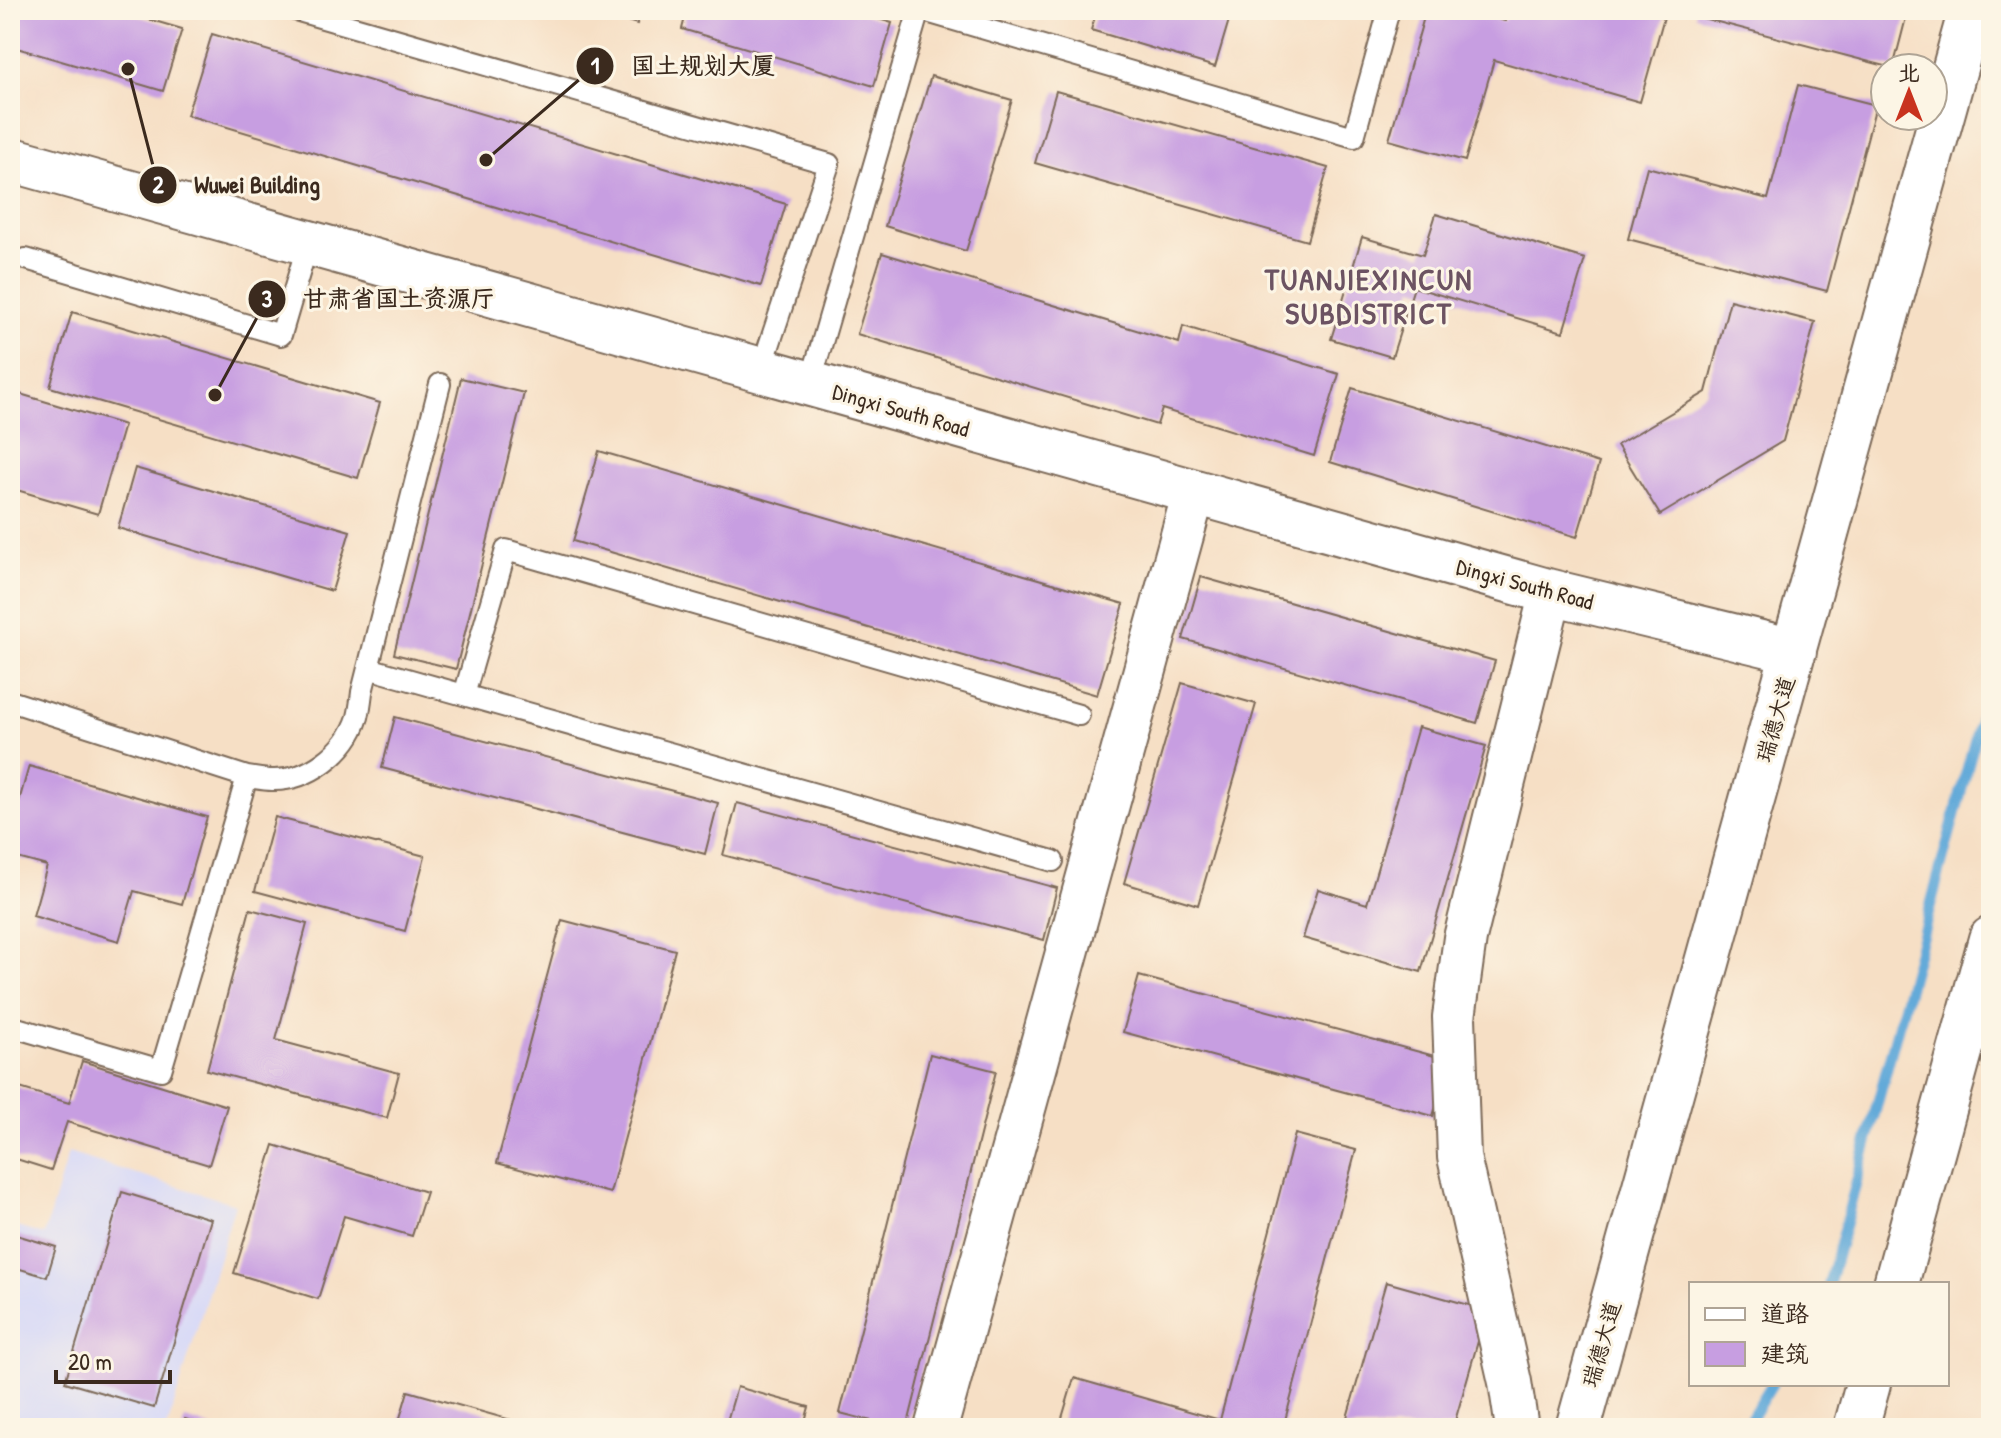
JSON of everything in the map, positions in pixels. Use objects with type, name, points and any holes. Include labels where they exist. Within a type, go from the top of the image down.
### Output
[{"type":"street","name":"瑞德大道","points":[[1578,1428],[1971,10]]},
{"type":"street","name":"Dingxi South Road","points":[[10,159],[1551,592],[1794,651]]},
{"type":"street","points":[[936,1428],[1194,492]]},
{"type":"street","points":[[1517,1428],[1510,1382],[1459,1157],[1454,1017],[1465,938],[1551,592]]},
{"type":"street","points":[[1897,1282],[1991,939]]},
{"type":"street","points":[[1856,1428],[1867,1386]]},
{"type":"lane","points":[[295,10],[829,164],[761,370]]},
{"type":"lane","points":[[810,384],[919,10],[1354,137],[1389,10]]},
{"type":"lane","points":[[26,259],[281,335],[308,243]]},
{"type":"lane","points":[[10,701],[247,777],[274,780],[301,775],[325,762],[344,743],[357,719],[440,384]]},
{"type":"lane","points":[[464,695],[506,550],[1079,715]]},
{"type":"lane","points":[[368,668],[1053,861]]},
{"type":"lane","points":[[10,1026],[161,1070],[247,777]]},
{"type":"shaded area","points":[[68,1153],[235,1204],[167,1428],[10,1428],[10,1225],[44,1235]]},
{"type":"building","points":[[10,10],[117,10],[182,29],[163,91],[10,46]]},
{"type":"building","points":[[591,10],[641,10],[637,24]]},
{"type":"building","points":[[687,10],[849,10],[892,23],[874,86],[682,29]]},
{"type":"building","points":[[1097,10],[1232,10],[1215,67],[1091,30]]},
{"type":"building","points":[[1426,10],[1466,10],[1505,21],[1508,10],[1638,10],[1664,17],[1640,102],[1494,60],[1465,161],[1389,140]]},
{"type":"building","points":[[1696,10],[1908,10],[1897,52],[1869,52],[1869,62],[1695,16]]},
{"type":"building","points":[[212,34],[786,204],[761,286],[187,115]]},
{"type":"building","points":[[931,76],[1012,100],[966,251],[885,226]]},
{"type":"building","points":[[1798,85],[1869,103],[1869,132],[1827,291],[1628,239],[1647,167],[1768,199]]},
{"type":"building","points":[[1056,91],[1328,168],[1307,241],[1035,163]]},
{"type":"building","points":[[1436,214],[1585,259],[1563,332],[1414,287],[1392,357],[1331,339],[1362,237],[1423,255]]},
{"type":"building","points":[[882,253],[1179,343],[1183,326],[1339,374],[1314,456],[1162,409],[1157,425],[857,334]]},
{"type":"building","points":[[1730,300],[1815,322],[1783,441],[1660,515],[1617,445],[1706,392]]},
{"type":"building","points":[[72,312],[380,403],[358,478],[50,387]]},
{"type":"building","points":[[461,378],[524,393],[456,669],[394,654]]},
{"type":"building","points":[[1352,388],[1599,463],[1577,537],[1330,462]]},
{"type":"building","points":[[10,391],[124,425],[98,514],[10,488]]},
{"type":"building","points":[[599,451],[1124,604],[1097,695],[573,541]]},
{"type":"building","points":[[135,468],[350,531],[332,591],[118,528]]},
{"type":"building","points":[[1201,577],[1495,661],[1477,723],[1183,639]]},
{"type":"building","points":[[1182,683],[1256,704],[1198,905],[1124,883]]},
{"type":"building","points":[[395,717],[718,803],[705,854],[382,768]]},
{"type":"building","points":[[1418,727],[1486,746],[1421,972],[1303,938],[1318,889],[1367,904]]},
{"type":"building","points":[[29,766],[207,817],[182,904],[134,891],[119,941],[33,916],[47,866],[10,856],[10,833]]},
{"type":"building","points":[[737,803],[1057,888],[1044,940],[723,855]]},
{"type":"building","points":[[275,817],[425,856],[405,931],[255,891]]},
{"type":"building","points":[[250,909],[307,924],[276,1040],[399,1073],[387,1118],[207,1070]]},
{"type":"building","points":[[562,920],[675,950],[610,1193],[497,1163]]},
{"type":"building","points":[[1139,976],[1449,1060],[1433,1116],[1123,1032]]},
{"type":"building","points":[[930,1054],[996,1071],[907,1428],[899,1428],[840,1413]]},
{"type":"building","points":[[82,1061],[227,1106],[209,1165],[67,1122],[51,1170],[10,1157],[10,1085],[69,1103]]},
{"type":"building","points":[[1295,1134],[1356,1150],[1283,1428],[1059,1428],[1074,1378],[1220,1420]]},
{"type":"building","points":[[274,1145],[426,1192],[412,1236],[344,1216],[318,1299],[234,1273]]},
{"type":"building","points":[[122,1192],[211,1219],[154,1408],[65,1382]]},
{"type":"building","points":[[10,1233],[56,1247],[47,1277],[10,1266]]},
{"type":"building","points":[[1386,1282],[1487,1310],[1453,1428],[1344,1428]]},
{"type":"building","points":[[737,1387],[809,1407],[803,1428],[725,1428]]},
{"type":"building","points":[[408,1391],[536,1427],[536,1428],[397,1428]]},
{"type":"building","points":[[185,1419],[211,1427],[211,1428],[182,1428]]},
{"type":"waterway","points":[[1830,1282],[1991,680]]},
{"type":"waterway","points":[[1745,1428],[1771,1386]]},
{"type":"place","name":"Wuwei Building","points":[[128,69]]},
{"type":"place","name":"国土规划大厦","points":[[486,160]]},
{"type":"place","name":"甘肃省国土资源厅","points":[[215,395]]},
{"type":"district","name":"TUANJIEXINCUN SUBDISTRICT","points":[[1369,296]]}]
